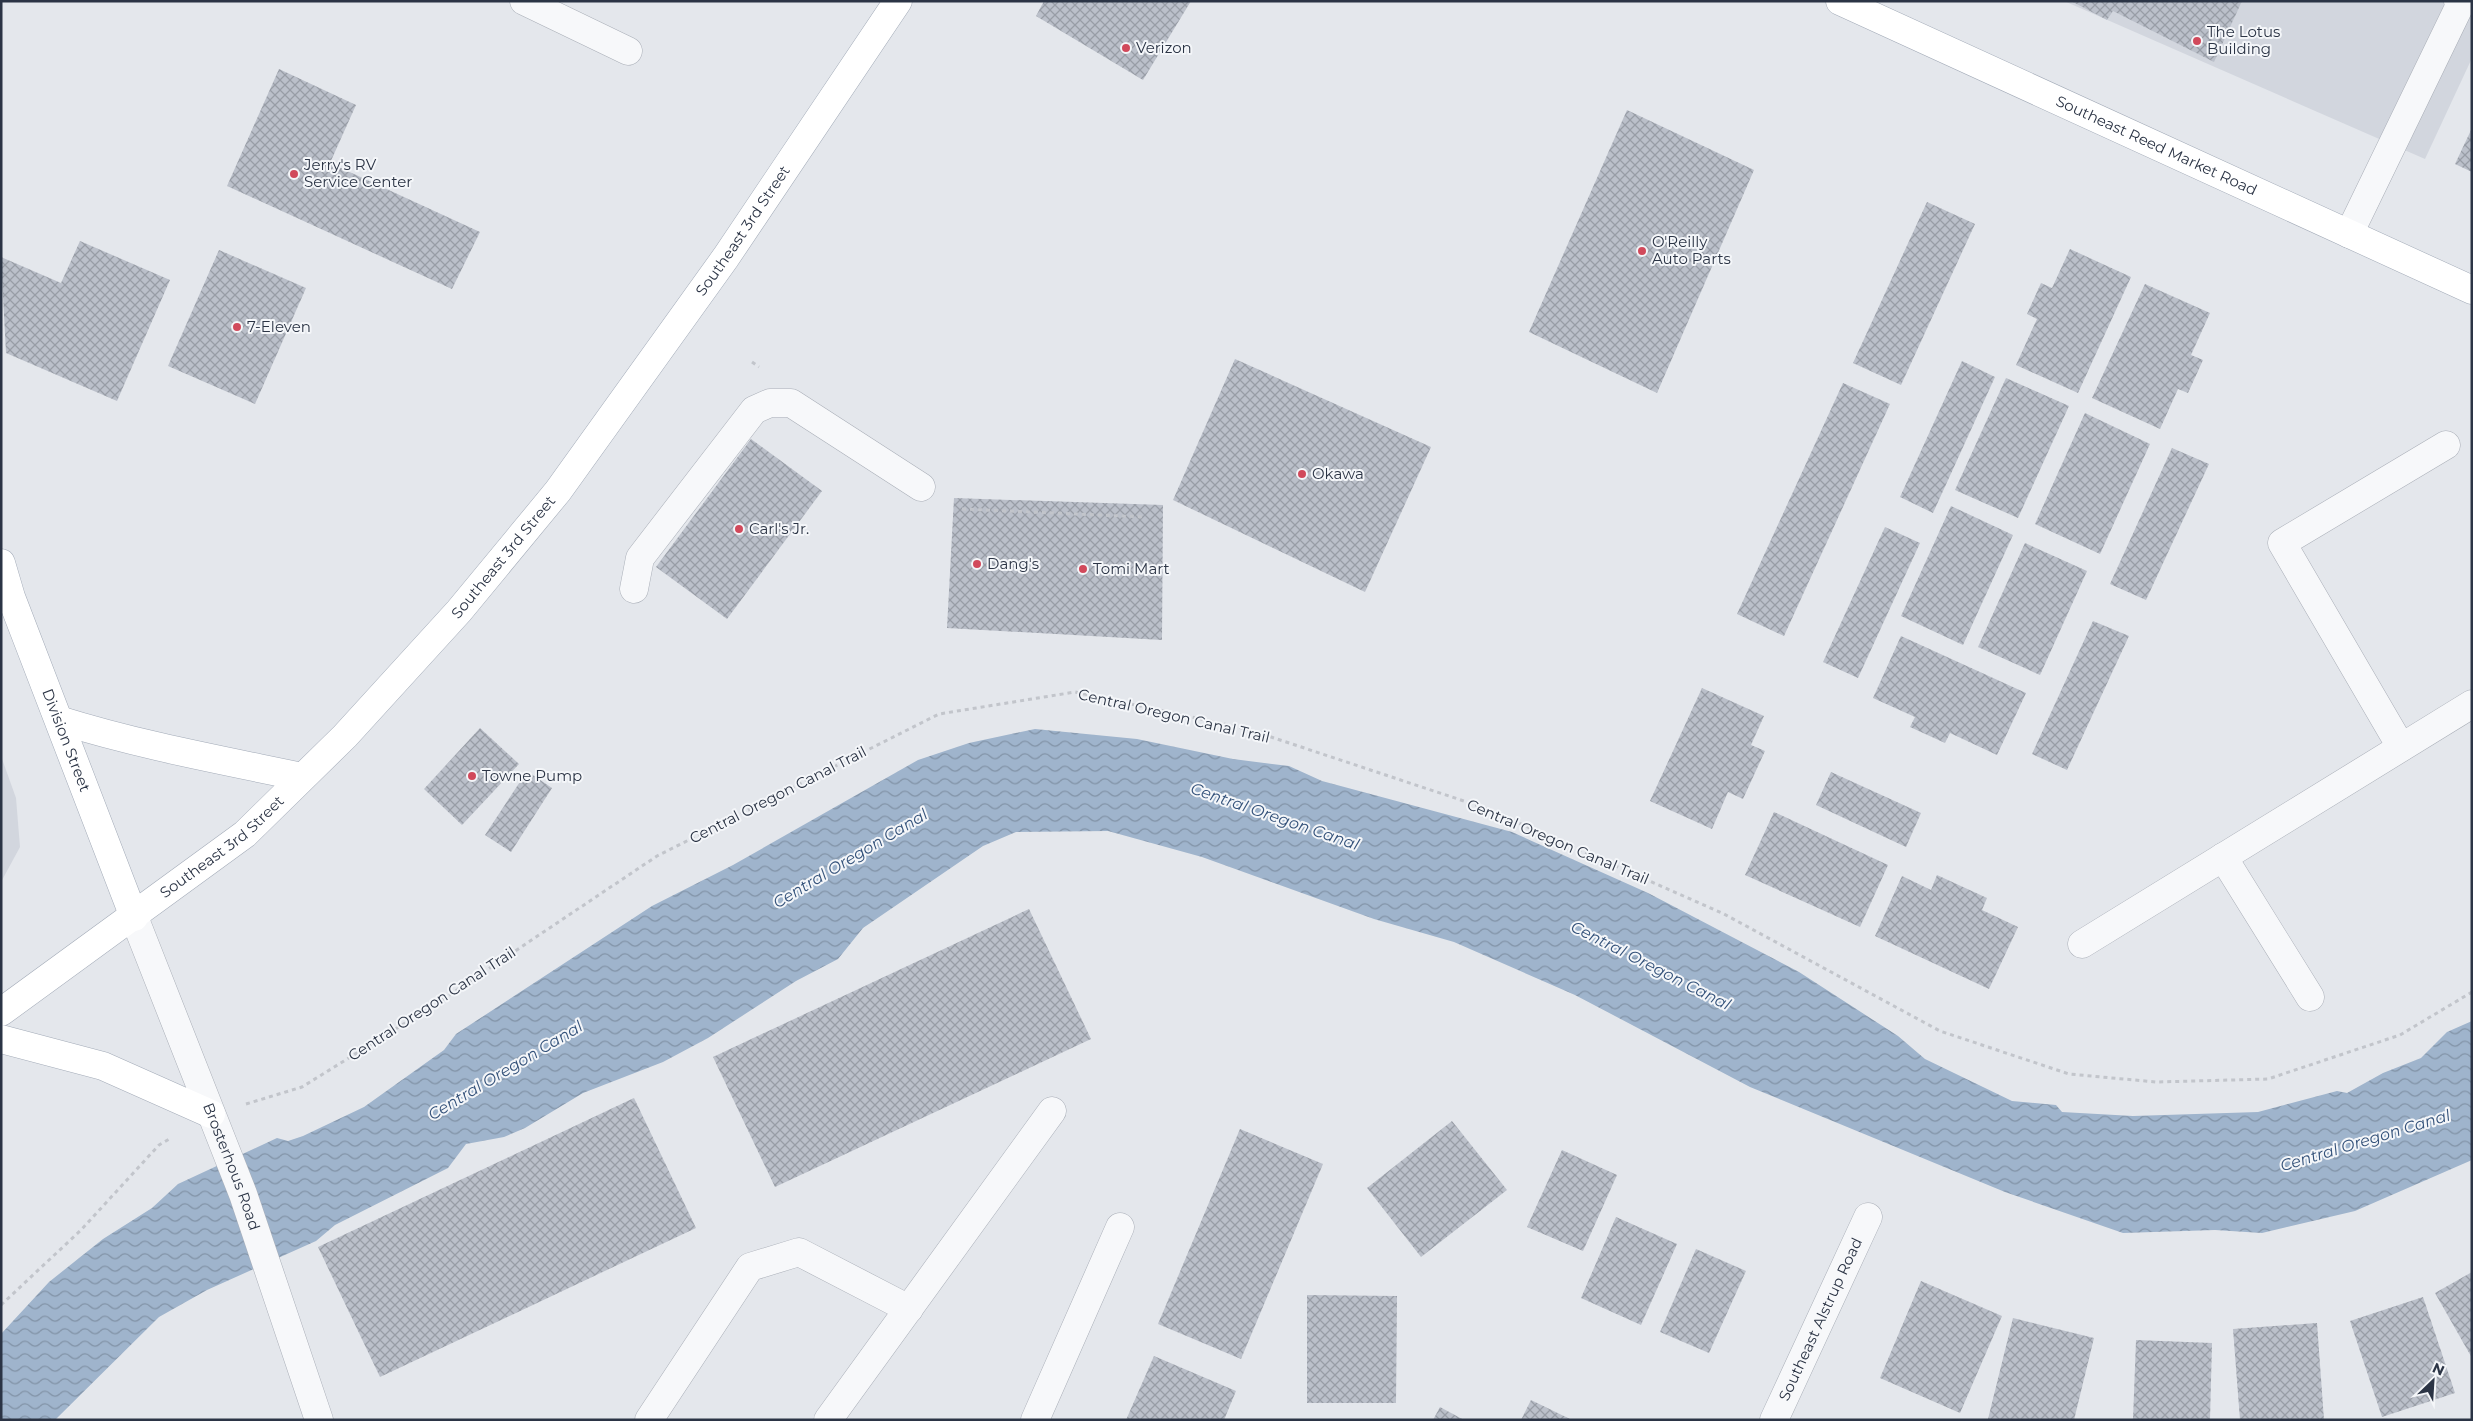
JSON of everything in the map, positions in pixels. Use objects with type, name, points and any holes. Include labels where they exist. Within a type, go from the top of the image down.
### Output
[{"type":"main road","name":"Southeast 3rd Street","points":[[1,1012],[134,917],[245,834],[345,736],[459,611],[558,491],[726,257],[898,1]]},
{"type":"main road","name":"Southeast Reed Market Road","points":[[1857,5],[2472,290]]},
{"type":"main road","name":"Division Street","points":[[1,563],[12,597],[134,917]]},
{"type":"main road","points":[[59,720],[106,734],[302,778]]},
{"type":"main road","points":[[1,1039],[103,1066],[214,1122]]},
{"type":"street","points":[[524,1],[628,51]]},
{"type":"street","points":[[2350,234],[2461,3],[2458,1]]},
{"type":"street","points":[[634,589],[640,558],[754,410],[770,403],[791,403],[920,487]]},
{"type":"street","points":[[2401,747],[2282,543],[2446,445]]},
{"type":"street","points":[[2082,944],[2472,704]]},
{"type":"street","points":[[2223,857],[2310,997]]},
{"type":"street","name":"Brosterhous Road","points":[[134,917],[243,1194],[319,1420]]},
{"type":"street","points":[[828,1420],[1052,1112]]},
{"type":"street","name":"Southeast Alstrup Road","points":[[1774,1420],[1868,1217]]},
{"type":"street","points":[[1035,1420],[1120,1227]]},
{"type":"street","points":[[649,1420],[750,1267],[800,1252],[909,1309]]},
{"type":"path","points":[[962,509],[1144,517]]},
{"type":"path","name":"Central Oregon Canal Trail","points":[[1,1305],[81,1230],[159,1145],[302,1087],[439,1002],[657,856],[939,714],[1075,692],[1248,729],[1485,808],[1724,914],[1940,1031],[2069,1074],[2156,1082],[2268,1079],[2400,1034],[2472,992]]},
{"type":"shaded area","points":[[2064,1],[2472,1],[2472,58],[2425,159]]},
{"type":"shaded area","points":[[1,756],[16,798],[20,847],[1,882]]},
{"type":"water","name":"Central Oregon Canal","points":[[1035,729],[1137,739],[1233,759],[1289,766],[1322,781],[1512,832],[1648,893],[1799,972],[1898,1036],[1925,1059],[2012,1101],[2056,1105],[2062,1112],[2133,1116],[2258,1112],[2337,1091],[2347,1093],[2383,1073],[2421,1058],[2447,1032],[2472,1021],[2472,1160],[2355,1211],[2262,1233],[2215,1230],[2123,1233],[2005,1192],[1750,1087],[1575,995],[1454,942],[1374,919],[1202,857],[1108,831],[1016,832],[983,846],[863,928],[838,959],[796,981],[708,1038],[663,1062],[583,1093],[525,1128],[504,1137],[466,1144],[448,1168],[335,1225],[316,1241],[207,1290],[159,1317],[55,1420],[1,1420],[1,1334],[49,1282],[103,1239],[152,1208],[178,1184],[277,1138],[288,1141],[303,1136],[364,1107],[444,1050],[456,1034],[652,906],[733,865],[918,760],[969,743]]},
{"type":"building","name":"Verizon","points":[[1044,1],[1191,1],[1143,80],[1036,16]]},
{"type":"building","name":"The Lotus Building","points":[[2071,1],[2242,1],[2214,62],[2113,11],[2107,20]]},
{"type":"building","name":"Jerry's RV Service Center","points":[[279,69],[356,105],[330,163],[480,232],[452,289],[227,186]]},
{"type":"building","name":"O'Reilly Auto Parts","points":[[1627,110],[1754,170],[1657,393],[1529,332]]},
{"type":"building","points":[[2472,128],[2472,172],[2455,164]]},
{"type":"building","points":[[1927,202],[1975,224],[1901,385],[1853,363]]},
{"type":"building","points":[[80,241],[170,280],[117,401],[6,353],[1,257],[61,283]]},
{"type":"building","points":[[2070,249],[2131,277],[2078,393],[2016,365],[2037,319],[2027,314],[2041,283],[2052,288]]},
{"type":"building","name":"7-Eleven","points":[[219,250],[306,288],[255,404],[168,366]]},
{"type":"building","points":[[2145,284],[2210,313],[2191,355],[2203,360],[2188,393],[2178,389],[2160,429],[2092,398]]},
{"type":"building","name":"Okawa","points":[[1235,359],[1431,447],[1365,592],[1173,500]]},
{"type":"building","points":[[1962,361],[1995,377],[1933,513],[1900,497]]},
{"type":"building","points":[[2006,378],[2069,406],[2018,518],[1955,490]]},
{"type":"building","points":[[1843,383],[1890,404],[1784,636],[1737,614]]},
{"type":"building","points":[[2085,413],[2150,444],[2100,554],[2035,524]]},
{"type":"building","name":"Carl's Jr.","points":[[751,439],[822,491],[727,619],[656,567]]},
{"type":"building","points":[[2172,448],[2209,464],[2146,600],[2110,584]]},
{"type":"building","points":[[954,498],[1163,505],[1162,640],[947,628]]},
{"type":"building","points":[[1951,506],[2013,535],[1963,645],[1901,616]]},
{"type":"building","points":[[1885,527],[1920,543],[1858,678],[1823,662]]},
{"type":"building","points":[[2025,543],[2087,571],[2040,675],[1978,647]]},
{"type":"building","points":[[2093,621],[2129,636],[2067,770],[2032,754]]},
{"type":"building","points":[[1901,636],[2026,693],[1997,755],[1950,733],[1945,743],[1910,727],[1915,717],[1873,698]]},
{"type":"building","points":[[1702,688],[1764,716],[1751,745],[1765,751],[1743,799],[1728,792],[1712,829],[1650,801]]},
{"type":"building","name":"Towne Pump","points":[[480,728],[519,764],[462,825],[424,789]]},
{"type":"building","points":[[527,771],[552,788],[511,852],[485,835]]},
{"type":"building","points":[[1831,772],[1921,813],[1906,847],[1816,805]]},
{"type":"building","points":[[1774,812],[1888,865],[1860,927],[1745,875]]},
{"type":"building","points":[[1937,875],[1987,898],[1982,910],[2018,927],[1989,989],[1875,936],[1902,876],[1931,890]]},
{"type":"building","points":[[1029,909],[1091,1039],[775,1187],[713,1057]]},
{"type":"building","points":[[634,1098],[696,1228],[380,1377],[318,1247]]},
{"type":"building","points":[[1452,1121],[1507,1190],[1421,1257],[1367,1188]]},
{"type":"building","points":[[1240,1129],[1323,1164],[1241,1359],[1158,1324]]},
{"type":"building","points":[[1562,1150],[1617,1175],[1583,1251],[1527,1227]]},
{"type":"building","points":[[1616,1217],[1677,1244],[1641,1325],[1581,1298]]},
{"type":"building","points":[[1696,1249],[1746,1271],[1709,1353],[1660,1332]]},
{"type":"building","points":[[2472,1272],[2472,1358],[2435,1293]]},
{"type":"building","points":[[1921,1281],[2002,1316],[1960,1413],[1880,1378]]},
{"type":"building","points":[[1307,1295],[1397,1296],[1396,1403],[1307,1403]]},
{"type":"building","points":[[2423,1297],[2455,1393],[2382,1417],[2350,1321]]},
{"type":"building","points":[[2013,1318],[2094,1338],[2074,1420],[1988,1419]]},
{"type":"building","points":[[2317,1323],[2324,1420],[2240,1420],[2233,1329]]},
{"type":"building","points":[[2136,1340],[2212,1343],[2210,1420],[2133,1420]]},
{"type":"building","points":[[1154,1356],[1236,1391],[1224,1420],[1126,1420]]},
{"type":"building","points":[[1531,1400],[1572,1420],[1521,1420]]},
{"type":"building","points":[[1440,1407],[1464,1420],[1433,1420]]},
{"type":"place","name":"The Lotus Building","points":[[2197,41]]},
{"type":"place","name":"Verizon","points":[[1126,48]]},
{"type":"place","name":"Jerry's RV Service Center","points":[[294,174]]},
{"type":"place","name":"O'Reilly Auto Parts","points":[[1642,251]]},
{"type":"place","name":"7-Eleven","points":[[237,327]]},
{"type":"place","name":"Okawa","points":[[1302,474]]},
{"type":"place","name":"Carl's Jr.","points":[[739,529]]},
{"type":"place","name":"Dang's","points":[[977,564]]},
{"type":"place","name":"Tomi Mart","points":[[1083,569]]},
{"type":"place","name":"Towne Pump","points":[[472,776]]}]
